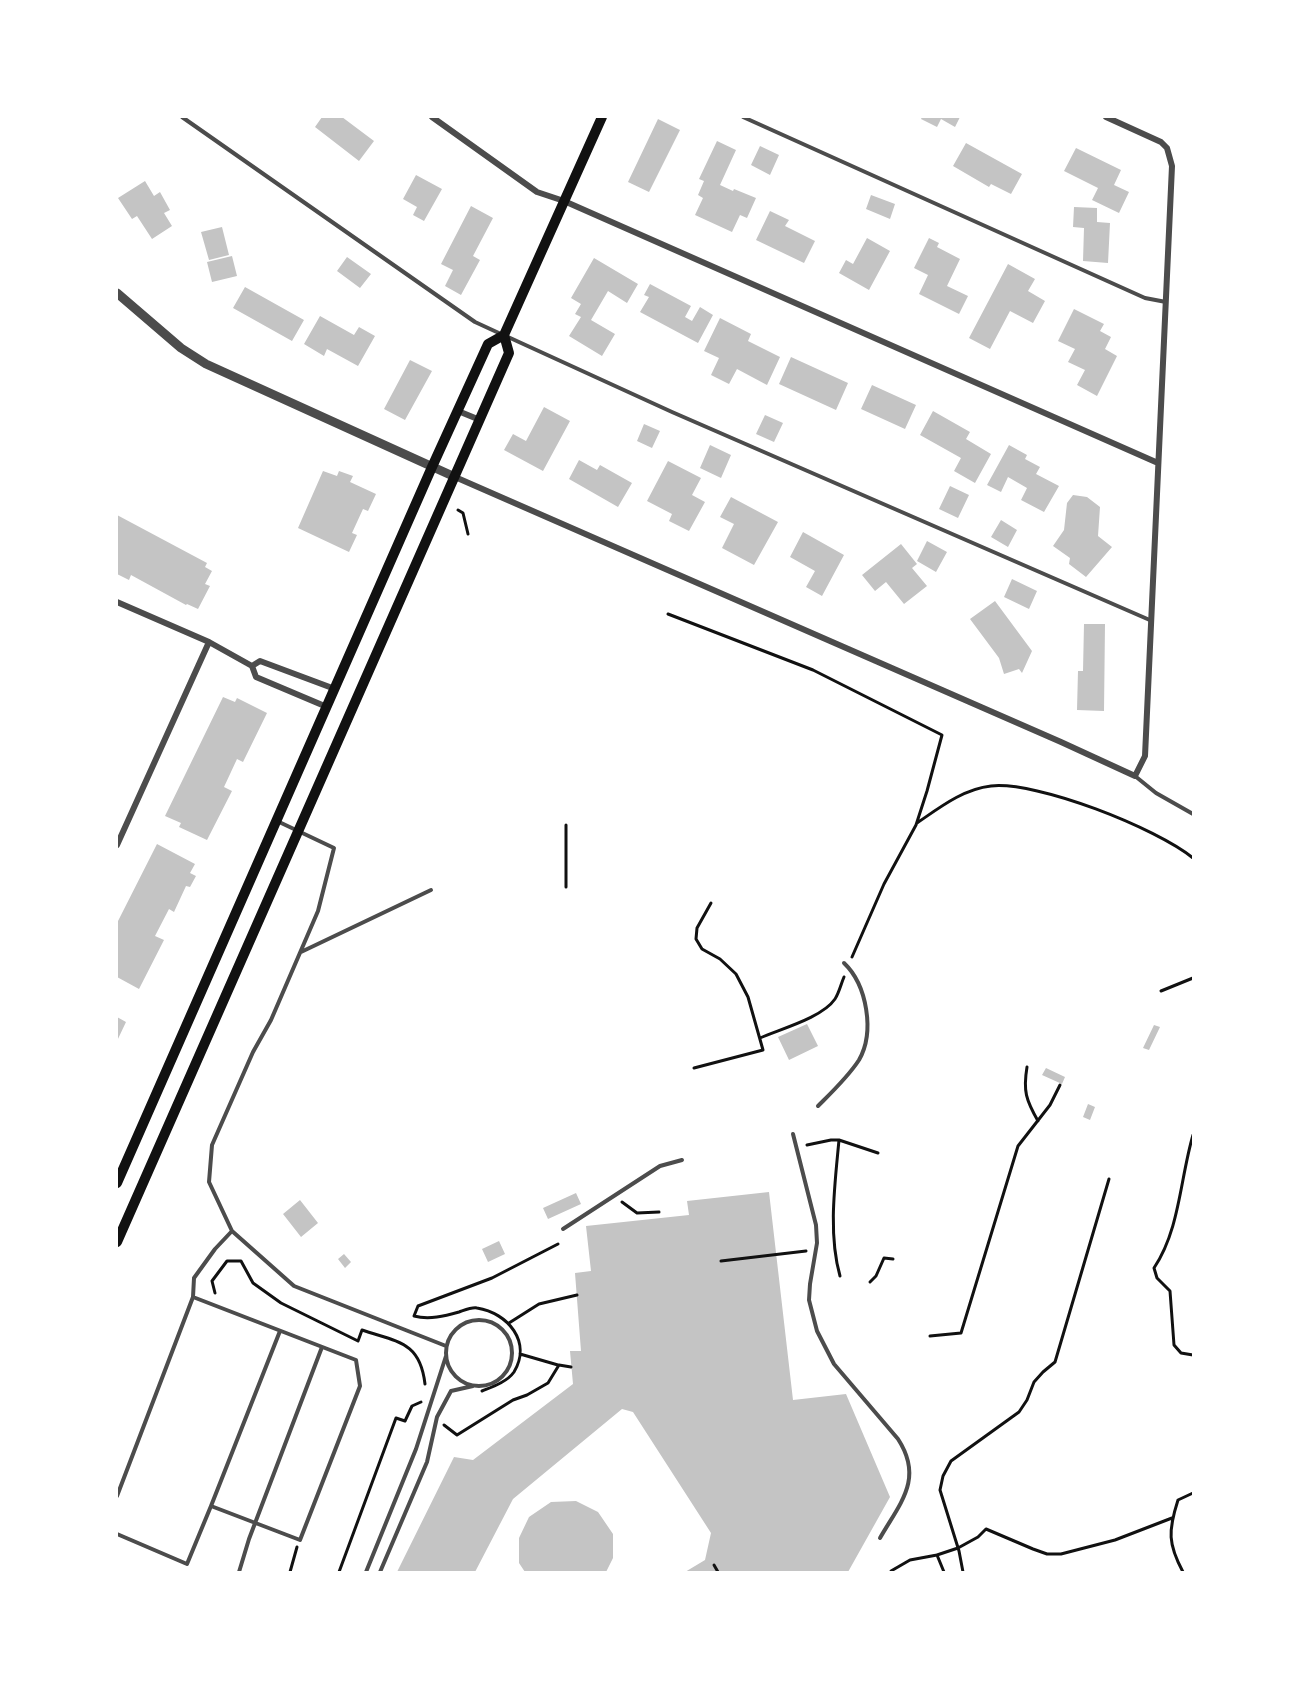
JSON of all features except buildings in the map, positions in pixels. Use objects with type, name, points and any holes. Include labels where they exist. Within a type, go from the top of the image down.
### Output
[{"type":"main road","points":[[117,1183],[432,467],[488,344],[504,335],[602,117]]},
{"type":"main road","points":[[117,1242],[509,353],[504,335]]},
{"type":"street","points":[[432,117],[537,192],[564,201],[1158,463]]},
{"type":"street","points":[[117,293],[193,357],[432,467],[1135,776],[1145,756],[1172,166],[1167,148],[1153,138],[1106,117]]},
{"type":"street","points":[[458,411],[480,420]]},
{"type":"street","points":[[117,602],[209,642],[252,666],[256,677],[327,707]]},
{"type":"street","points":[[117,845],[209,642]]},
{"type":"street","points":[[252,666],[260,661],[335,689]]},
{"type":"lane","points":[[182,117],[475,322],[672,412],[1152,621]]},
{"type":"lane","points":[[743,117],[1145,298],[1166,302]]},
{"type":"lane","points":[[1135,776],[1156,793],[1193,814]]},
{"type":"lane","points":[[276,821],[334,848],[318,911],[271,1020],[253,1052],[212,1145],[209,1182],[232,1232],[294,1286],[446,1346]]},
{"type":"lane","points":[[300,952],[431,890]]},
{"type":"lane","points":[[818,1107],[851,1071],[866,1043],[864,1000],[855,977],[846,965]]},
{"type":"lane","points":[[793,1134],[816,1225],[817,1243],[809,1300],[817,1331],[834,1364],[898,1439],[910,1462],[909,1485],[880,1538]]},
{"type":"lane","points":[[563,1229],[660,1166],[682,1160]]},
{"type":"lane","points":[[117,1496],[193,1297],[194,1278],[215,1248],[232,1232]]},
{"type":"lane","points":[[193,1297],[356,1360],[360,1386],[300,1540],[211,1506]]},
{"type":"lane","points":[[380,1572],[428,1462],[437,1417],[451,1391],[493,1383],[508,1369],[512,1359],[512,1348],[501,1328],[491,1322],[480,1320],[458,1327],[446,1346],[449,1367],[463,1382],[473,1386]]},
{"type":"lane","points":[[117,1534],[187,1564],[280,1331]]},
{"type":"lane","points":[[239,1572],[322,1347]]},
{"type":"lane","points":[[366,1572],[416,1449],[446,1356]]},
{"type":"path","points":[[458,510],[463,513],[468,534]]},
{"type":"path","points":[[668,614],[813,669],[942,735],[916,825],[884,884],[846,965],[835,999],[815,1015],[760,1038]]},
{"type":"path","points":[[916,825],[964,793],[989,786],[1012,786],[1072,801],[1158,835],[1193,858]]},
{"type":"path","points":[[566,825],[566,888]]},
{"type":"path","points":[[694,1068],[763,1050],[748,997],[736,974],[720,959],[702,949],[696,939],[697,928],[711,903]]},
{"type":"path","points":[[1161,992],[1193,978]]},
{"type":"path","points":[[1028,1067],[1024,1086],[1028,1104],[1038,1121]]},
{"type":"path","points":[[930,1336],[961,1333],[1018,1146],[1050,1105],[1060,1085]]},
{"type":"path","points":[[1193,1135],[1174,1223],[1165,1252],[1155,1268],[1156,1278],[1170,1291],[1174,1345],[1181,1353],[1193,1355]]},
{"type":"path","points":[[796,1148],[839,1140],[878,1153]]},
{"type":"path","points":[[839,1140],[833,1200],[837,1265],[840,1276]]},
{"type":"path","points":[[963,1572],[940,1490],[943,1476],[951,1461],[1018,1412],[1027,1400],[1034,1382],[1055,1362],[1109,1179]]},
{"type":"path","points":[[614,1196],[637,1213],[659,1212]]},
{"type":"path","points":[[476,1393],[497,1385],[513,1373],[520,1354],[518,1339],[509,1323],[496,1314],[475,1307],[447,1315],[423,1318],[414,1316],[418,1306],[492,1278],[558,1244]]},
{"type":"path","points":[[721,1261],[806,1251]]},
{"type":"path","points":[[870,1282],[876,1276],[884,1258],[893,1259]]},
{"type":"path","points":[[215,1293],[212,1281],[227,1261],[241,1261],[253,1283],[281,1303],[358,1341],[362,1330],[408,1345],[422,1362],[425,1383],[420,1402],[412,1406],[405,1421],[396,1418],[339,1572]]},
{"type":"path","points":[[509,1323],[539,1304],[577,1295]]},
{"type":"path","points":[[520,1354],[571,1367]]},
{"type":"path","points":[[448,1417],[443,1424],[457,1435],[513,1400],[548,1383],[559,1365]]},
{"type":"path","points":[[1183,1572],[1174,1555],[1170,1537],[1172,1518],[1178,1500],[1193,1493]]},
{"type":"path","points":[[891,1571],[910,1560],[938,1555],[958,1548],[978,1537],[986,1529],[1047,1554],[1061,1554],[1115,1540],[1172,1518]]},
{"type":"path","points":[[290,1572],[300,1540]]},
{"type":"path","points":[[938,1555],[944,1572]]},
{"type":"path","points":[[714,1565],[718,1572]]}]
